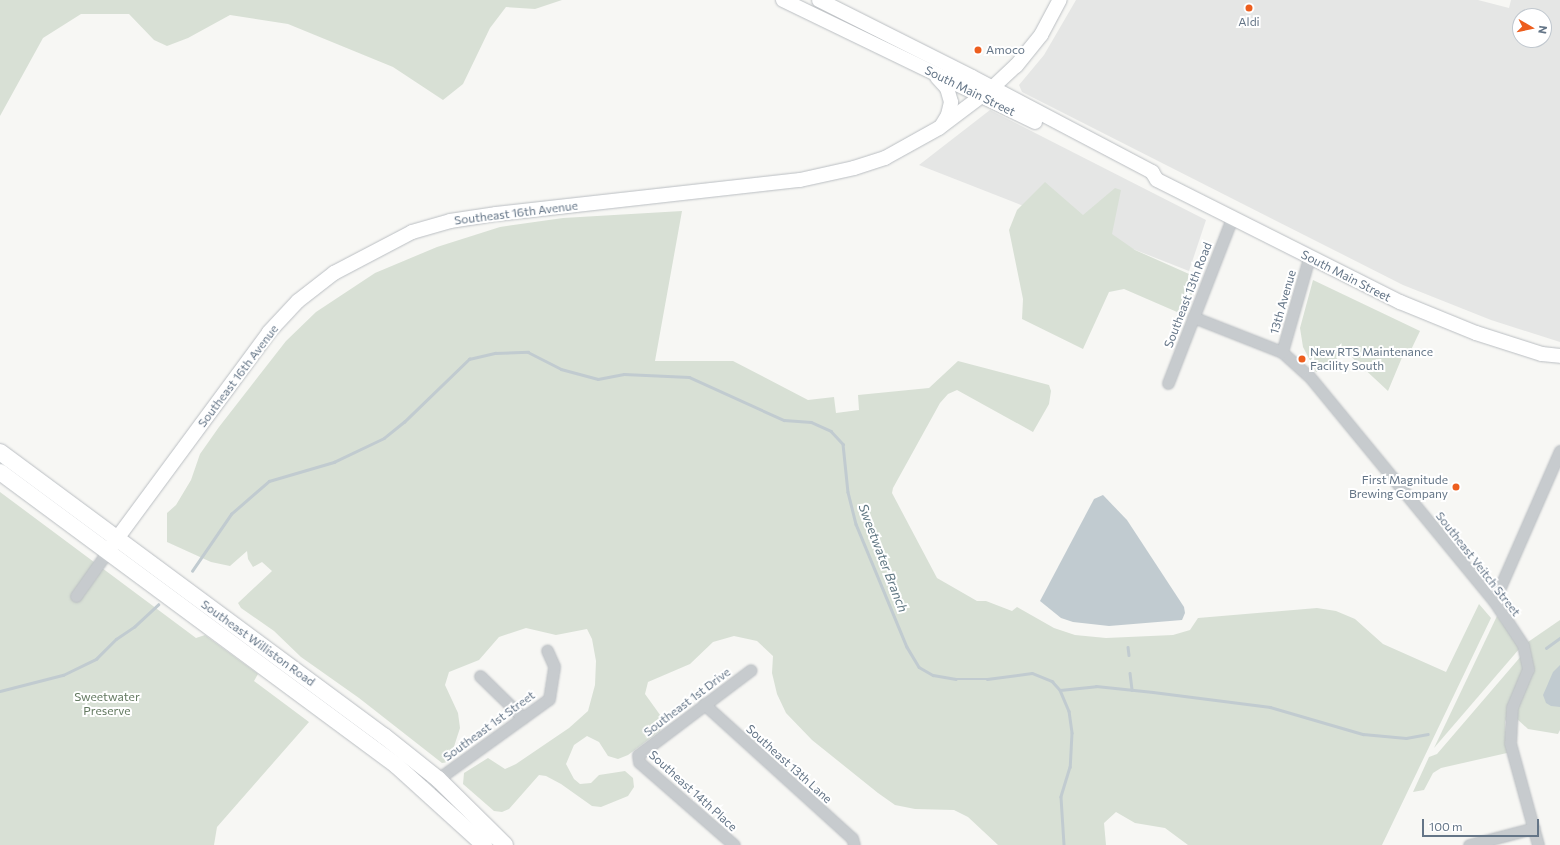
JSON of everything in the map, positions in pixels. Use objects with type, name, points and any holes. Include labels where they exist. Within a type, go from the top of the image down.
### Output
[{"type":"highway","name":"Southeast Williston Road","points":[[0,452],[384,736],[438,779],[505,845]]},
{"type":"highway","name":"Southeast Williston Road","points":[[0,472],[366,742],[424,789],[484,845]]},
{"type":"main road","name":"South Main Street","points":[[783,0],[931,72],[988,92]]},
{"type":"main road","name":"South Main Street","points":[[819,0],[1148,180],[1157,180],[1309,258],[1451,324],[1542,354],[1560,364]]},
{"type":"main road","name":"Southeast 16th Avenue","points":[[108,552],[269,332],[304,296],[334,273],[375,250],[412,232],[450,221],[496,214],[821,176],[885,158],[939,128],[988,92],[1016,66],[1041,35],[1060,0]]},
{"type":"main road","points":[[825,21],[834,7]]},
{"type":"main road","points":[[931,72],[947,88],[951,102],[948,115],[939,128]]},
{"type":"main road","name":"South Main Street","points":[[1542,354],[1560,356]]},
{"type":"street","name":"Southeast 13th Road","points":[[1168,383],[1232,218]]},
{"type":"street","name":"13th Avenue","points":[[1282,352],[1309,258]]},
{"type":"street","points":[[1193,317],[1282,352]]},
{"type":"street","name":"Southeast Veitch Street","points":[[1282,352],[1308,376],[1494,601],[1525,648],[1528,669],[1512,707],[1510,742],[1534,828]]},
{"type":"street","points":[[1494,601],[1560,451]]},
{"type":"street","name":"Southeast 16th Avenue","points":[[76,596],[108,552]]},
{"type":"street","name":"Southeast 1st Street","points":[[424,789],[549,698],[554,666],[547,650]]},
{"type":"street","name":"Southeast 1st Drive","points":[[638,755],[751,670]]},
{"type":"street","points":[[480,676],[523,718]]},
{"type":"street","name":"Southeast 13th Lane","points":[[704,704],[852,838],[854,845]]},
{"type":"street","name":"Southeast 14th Place","points":[[638,755],[639,762],[734,845]]},
{"type":"street","points":[[1469,845],[1534,828],[1538,845]]},
{"type":"shaded area","points":[[1076,0],[1478,0],[1509,8],[1511,0],[1560,0],[1560,342],[1491,320],[1403,285],[1022,92],[1019,85],[1044,55]]},
{"type":"shaded area","points":[[990,110],[1206,220],[1189,271],[919,165]]},
{"type":"shaded area","points":[[1103,495],[1127,520],[1184,607],[1185,613],[1182,620],[1109,626],[1073,622],[1061,618],[1040,601],[1094,499]]},
{"type":"shaded area","points":[[1560,665],[1560,707],[1551,706],[1546,703],[1543,695],[1553,672]]},
{"type":"green space","points":[[0,0],[562,0],[535,9],[506,7],[490,28],[463,84],[443,100],[393,67],[288,24],[230,15],[188,38],[167,46],[154,40],[129,14],[81,14],[43,38],[0,116]]},
{"type":"green space","points":[[1045,182],[1083,215],[1115,188],[1121,190],[1112,234],[1135,250],[1198,278],[1184,315],[1124,289],[1109,292],[1083,349],[1022,319],[1023,299],[1009,230],[1017,210]]},
{"type":"green space","points":[[682,211],[655,361],[733,361],[808,400],[834,397],[836,413],[859,410],[858,395],[929,388],[958,361],[1049,385],[1051,391],[1049,404],[1033,432],[957,390],[948,394],[940,403],[893,488],[892,493],[937,578],[977,601],[986,601],[1012,611],[1017,607],[1054,628],[1075,635],[1106,638],[1173,635],[1190,630],[1198,618],[1317,608],[1336,611],[1355,619],[1383,644],[1446,672],[1479,604],[1491,618],[1382,845],[1188,845],[1165,828],[1135,823],[1116,812],[1104,823],[1106,845],[998,845],[968,817],[954,810],[915,809],[895,805],[878,793],[812,740],[786,713],[777,694],[772,673],[773,656],[757,641],[734,636],[713,642],[690,664],[648,682],[645,694],[663,719],[660,731],[628,755],[618,759],[608,756],[599,742],[587,736],[574,745],[566,764],[574,779],[580,784],[591,783],[599,775],[625,771],[633,778],[634,787],[628,796],[601,807],[592,806],[561,784],[546,776],[539,775],[509,809],[502,812],[494,811],[463,784],[464,773],[488,758],[505,769],[516,764],[569,728],[588,711],[595,685],[596,661],[592,639],[587,629],[556,635],[526,628],[499,637],[479,660],[449,672],[445,685],[458,713],[460,728],[449,762],[442,763],[359,698],[301,657],[274,631],[241,608],[238,603],[272,571],[262,562],[253,567],[248,559],[247,551],[230,566],[211,562],[167,542],[167,513],[176,505],[191,480],[200,454],[219,427],[286,341],[316,312],[375,273],[437,247],[500,227],[563,218]]},
{"type":"green space","points":[[1313,280],[1420,331],[1410,352],[1403,355],[1388,391],[1345,351],[1331,364],[1316,372],[1303,347],[1300,328]]},
{"type":"green space","name":"Sweetwater Preserve","points":[[0,492],[196,638],[205,635],[258,674],[254,681],[309,722],[217,827],[214,845],[0,845]]},
{"type":"green space","points":[[1497,616],[1520,648],[1434,748]]},
{"type":"green space","points":[[1560,620],[1560,730],[1558,734],[1528,729],[1516,718],[1528,642]]},
{"type":"green space","points":[[1522,655],[1523,670],[1505,722],[1507,753],[1441,768],[1433,773],[1424,790],[1413,792],[1429,757],[1437,754]]},
{"type":"waterway","name":"Sweetwater Branch","points":[[192,571],[231,514],[269,481],[334,462],[384,438],[404,422],[469,359],[495,353],[528,352],[561,369],[598,379],[624,374],[689,377],[784,420],[811,422],[831,431],[843,444],[848,492],[856,524],[907,647],[919,667],[933,675],[956,679],[987,679],[1032,673],[1052,681],[1060,690],[1069,711],[1072,733],[1070,767],[1061,797],[1064,845]]},
{"type":"waterway","name":"Sweetwater Branch","points":[[0,691],[63,675],[96,659],[116,639],[134,627],[158,605]]},
{"type":"waterway","points":[[1546,648],[1560,638]]},
{"type":"waterway","points":[[1128,647],[1129,655]]},
{"type":"waterway","points":[[1130,673],[1132,690]]},
{"type":"waterway","points":[[1060,690],[1096,686],[1153,692],[1270,707],[1363,734],[1406,738],[1428,734]]},
{"type":"place","name":"Aldi","points":[[1249,8]]},
{"type":"place","name":"Amoco","points":[[978,50]]},
{"type":"place","name":"New RTS Maintenance Facility South","points":[[1302,359]]},
{"type":"place","name":"First Magnitude Brewing Company","points":[[1456,487]]}]
